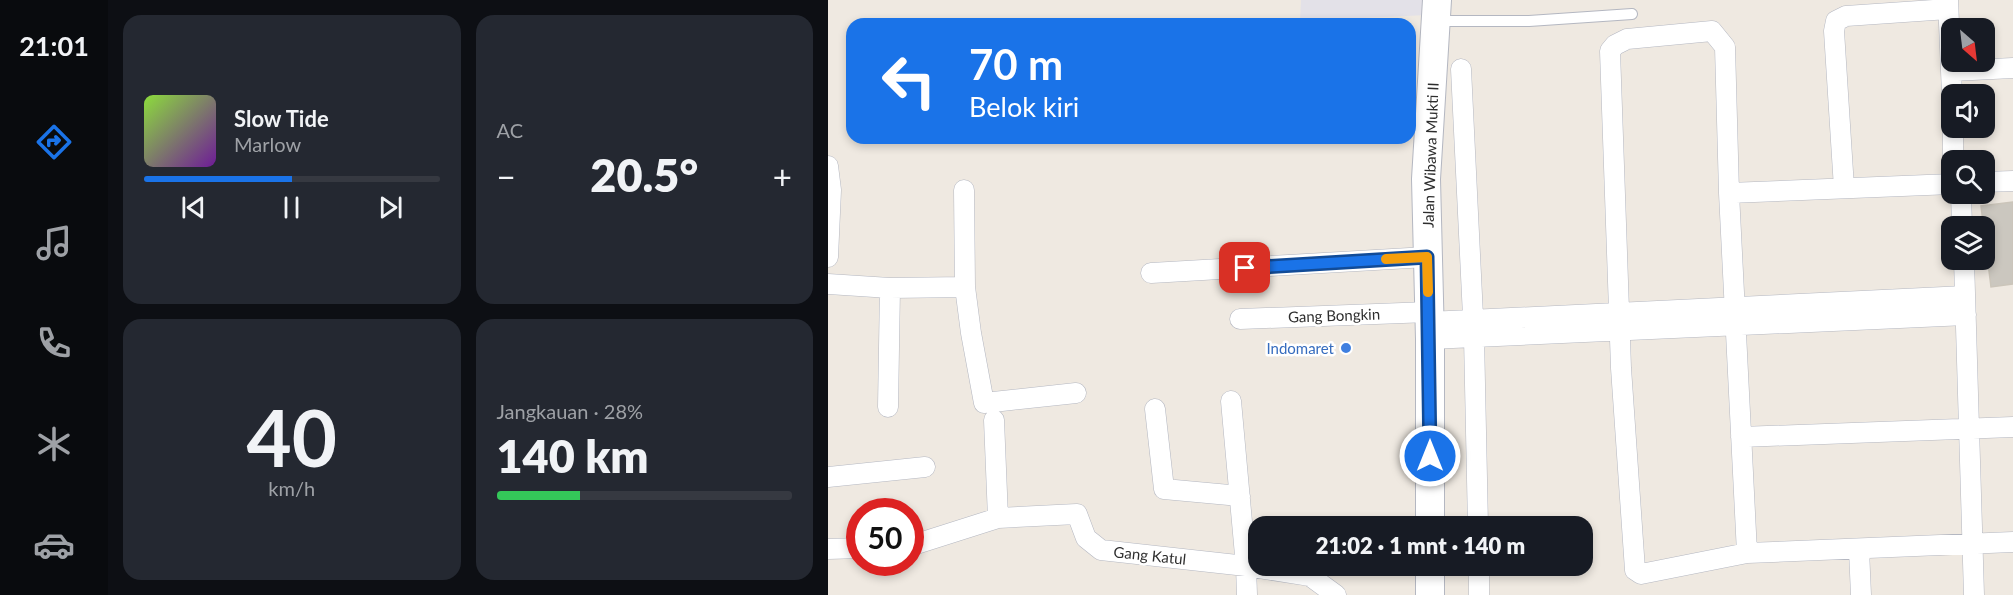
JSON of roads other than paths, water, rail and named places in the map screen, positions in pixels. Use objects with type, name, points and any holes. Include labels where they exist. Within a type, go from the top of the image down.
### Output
[{"type":"main road","name":"Jalan Wibawa Mukti II","points":[[1430,516],[1426,180],[1437,10]]},
{"type":"main road","points":[[1430,576],[1430,595]]},
{"type":"street","points":[[1844,188],[1834,31],[1836,21],[1846,16],[1948,4]]},
{"type":"street","points":[[1747,553],[1729,193],[1725,47],[1712,31],[1627,39],[1615,45],[1610,51],[1620,321],[1635,570],[1641,574],[1747,553],[2013,542]]},
{"type":"street","points":[[1995,69],[2013,68]]},
{"type":"street","points":[[1461,69],[1473,328],[1478,516]]},
{"type":"street","points":[[828,166],[831,190],[828,256]]},
{"type":"street","points":[[1995,182],[2013,181]]},
{"type":"street","points":[[1729,193],[1941,184]]},
{"type":"street","points":[[964,190],[965,287],[970,333],[984,403],[1076,393]]},
{"type":"street","points":[[1151,273],[1427,257]]},
{"type":"street","points":[[1964,270],[1974,595]]},
{"type":"street","points":[[828,284],[890,288],[965,287]]},
{"type":"street","points":[[888,407],[890,288]]},
{"type":"street","name":"Gang Bongkin","points":[[1240,319],[1429,324],[1473,328],[1965,306]]},
{"type":"street","points":[[1231,401],[1247,595]]},
{"type":"street","points":[[1155,409],[1164,489],[1240,496]]},
{"type":"street","points":[[994,420],[998,518]]},
{"type":"street","points":[[1742,437],[2013,427]]},
{"type":"street","points":[[828,477],[925,467]]},
{"type":"street","name":"Gang Katul","points":[[924,542],[998,518],[1077,514],[1086,538],[1101,550],[1246,566],[1310,576],[1336,595]]},
{"type":"street","points":[[828,549],[846,548]]},
{"type":"street","points":[[1859,550],[1861,595]]},
{"type":"street","points":[[1479,576],[1479,595]]},
{"type":"lane","points":[[1437,10],[1529,21],[1632,14]]},
{"type":"place","name":"Indomaret","points":[[1346,348]]}]
